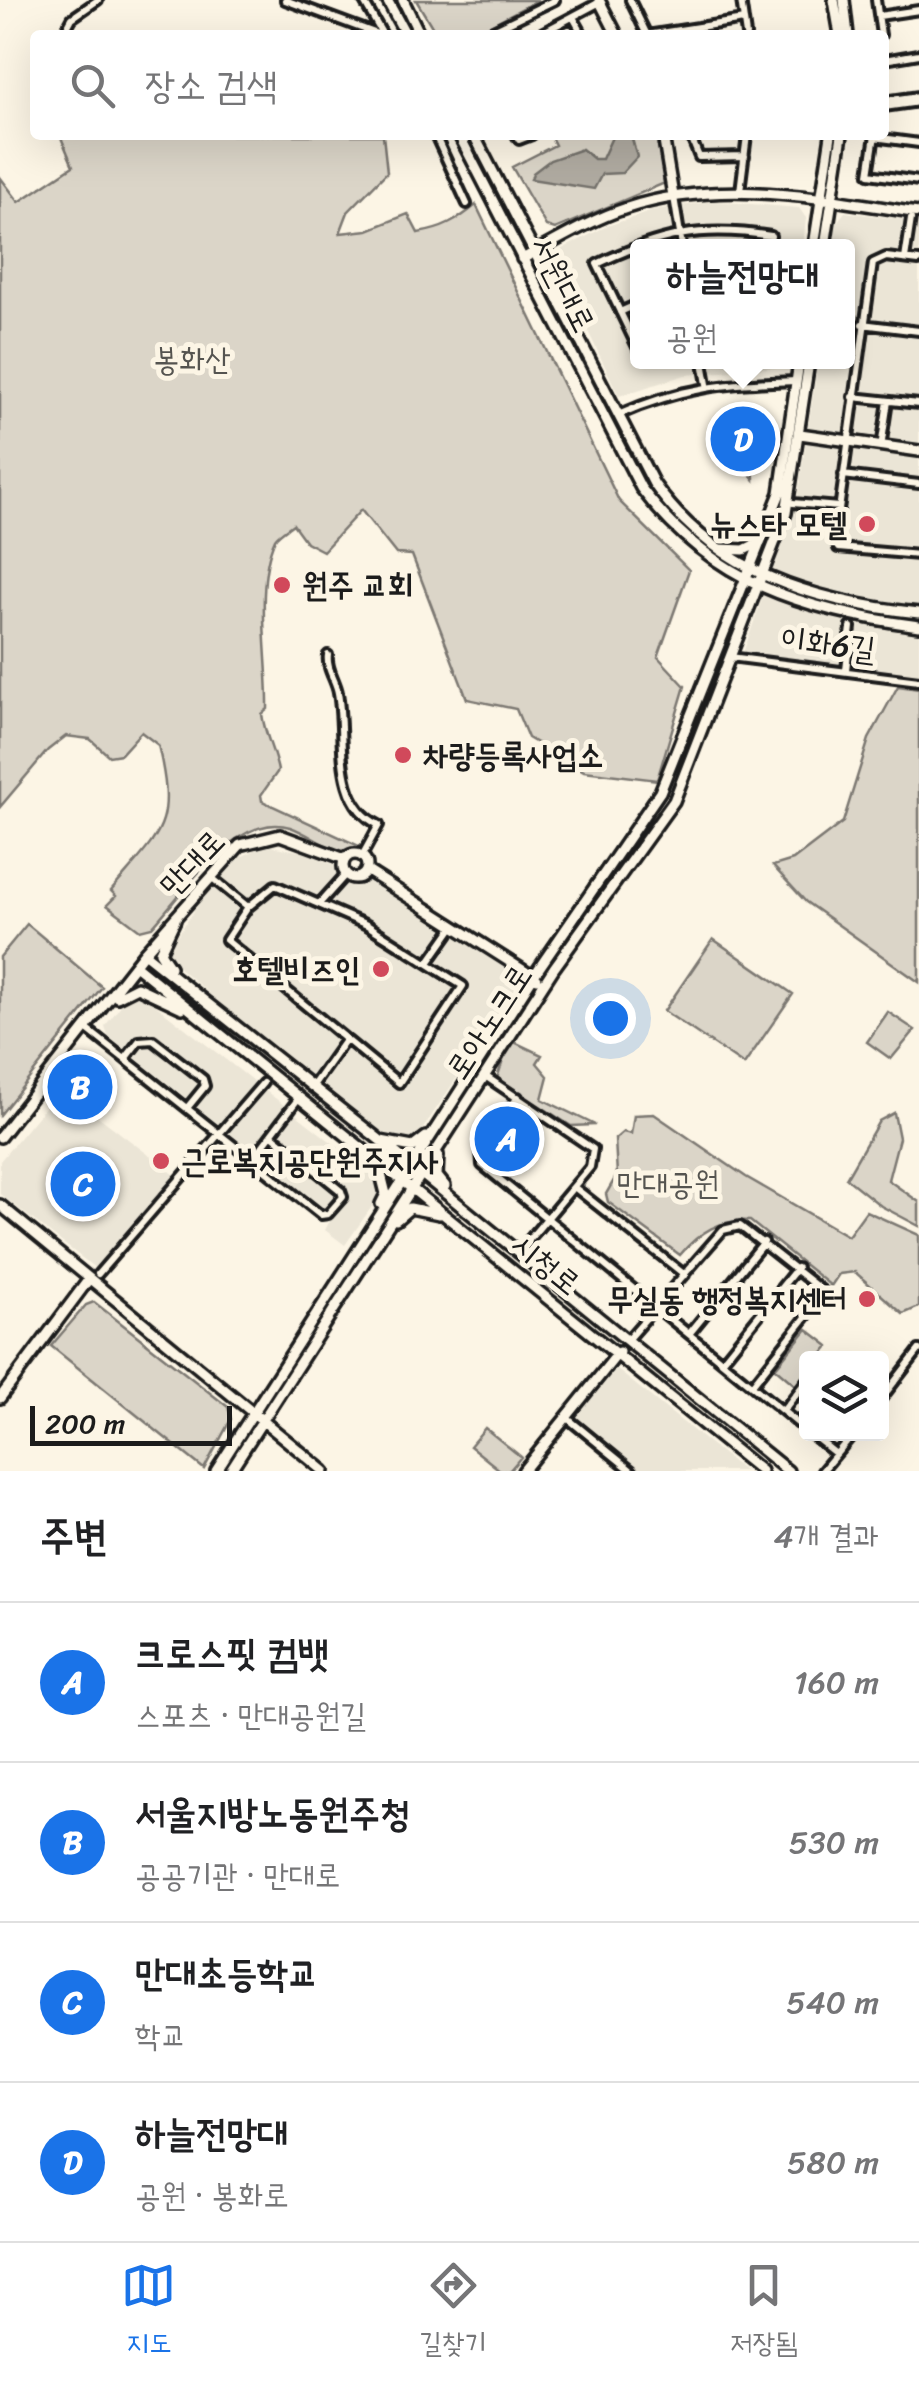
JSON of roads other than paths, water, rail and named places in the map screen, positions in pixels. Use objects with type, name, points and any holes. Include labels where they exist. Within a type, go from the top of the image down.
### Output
[{"type":"street","points":[[66,30],[72,18],[98,0]]},
{"type":"street","points":[[285,0],[367,30]]},
{"type":"street","points":[[364,0],[379,30]]},
{"type":"street","points":[[388,0],[403,30]]},
{"type":"street","points":[[402,0],[417,30]]},
{"type":"street","points":[[493,30],[555,0]]},
{"type":"street","points":[[630,0],[645,30]]},
{"type":"street","points":[[741,0],[745,30]]},
{"type":"street","points":[[834,0],[839,30]]},
{"type":"street","points":[[844,0],[847,30]]},
{"type":"street","points":[[876,0],[880,30]]},
{"type":"street","points":[[549,30],[599,1],[614,30]]},
{"type":"street","points":[[879,16],[919,10]]},
{"type":"street","points":[[573,17],[580,30]]},
{"type":"street","points":[[679,30],[744,20]]},
{"type":"street","points":[[889,59],[919,54]]},
{"type":"street","points":[[889,103],[919,99]]},
{"type":"street","points":[[889,138],[919,143]]},
{"type":"street","points":[[437,140],[467,204]]},
{"type":"street","name":"서원대로","points":[[462,140],[641,488],[679,535],[758,584]]},
{"type":"street","name":"서원대로","points":[[477,140],[618,415],[673,512],[712,548],[762,572]]},
{"type":"street","points":[[663,140],[681,239]]},
{"type":"street","points":[[692,140],[699,157],[744,156]]},
{"type":"street","points":[[740,191],[747,140]]},
{"type":"street","points":[[826,239],[831,140]]},
{"type":"street","points":[[816,239],[841,140]]},
{"type":"street","points":[[874,140],[870,174],[919,182]]},
{"type":"street","points":[[522,259],[602,218],[674,196],[740,191],[826,200],[915,216],[905,259]]},
{"type":"street","name":"서원대로","points":[[662,239],[680,232],[728,229],[771,236],[770,239]]},
{"type":"street","name":"서원대로","points":[[630,251],[596,264],[630,333]]},
{"type":"street","points":[[919,260],[886,257],[872,263],[839,507],[838,548],[919,556]]},
{"type":"street","name":"서원대로","points":[[620,312],[630,308]]},
{"type":"street","points":[[862,324],[919,330]]},
{"type":"street","points":[[704,369],[707,384]]},
{"type":"street","points":[[800,369],[801,382]]},
{"type":"street","points":[[801,382],[807,369]]},
{"type":"street","points":[[618,415],[662,395],[707,384],[801,382]]},
{"type":"street","name":"로아노크로","points":[[230,1471],[380,1225],[412,1165],[484,1075],[544,984],[658,827],[699,739],[792,493],[800,434],[801,382]]},
{"type":"street","name":"로아노크로","points":[[216,1471],[380,1225],[422,1173],[440,1133],[533,976],[645,817],[686,735],[780,493],[801,382]]},
{"type":"street","points":[[853,397],[919,404]]},
{"type":"street","points":[[882,441],[888,401]]},
{"type":"street","points":[[800,434],[919,451]]},
{"type":"street","points":[[843,475],[919,484]]},
{"type":"street","points":[[794,503],[839,507]]},
{"type":"street","points":[[712,548],[752,548],[766,527]]},
{"type":"street","points":[[762,572],[837,601],[919,614]]},
{"type":"street","points":[[758,584],[844,616],[919,626]]},
{"type":"street","points":[[846,671],[850,627]]},
{"type":"street","points":[[328,655],[338,693],[345,772],[358,807],[366,819],[378,825],[362,856],[366,870],[544,984]]},
{"type":"street","name":"이화6길","points":[[730,657],[919,681]]},
{"type":"street","points":[[686,735],[699,739]]},
{"type":"street","name":"만대로","points":[[135,965],[240,845],[268,836],[303,841],[345,859]]},
{"type":"street","points":[[320,904],[346,874],[345,859],[353,854],[362,856]]},
{"type":"street","points":[[346,874],[356,878],[366,870]]},
{"type":"street","points":[[210,876],[248,907]]},
{"type":"street","points":[[275,885],[320,904],[367,925],[463,986],[400,1083],[226,940],[248,907],[275,885]]},
{"type":"street","points":[[178,912],[160,956],[196,996]]},
{"type":"street","points":[[428,963],[454,926]]},
{"type":"street","points":[[144,953],[310,1089],[346,1039]]},
{"type":"street","points":[[0,1137],[135,965]]},
{"type":"street","name":"시청로","points":[[135,965],[761,1471]]},
{"type":"street","points":[[104,1007],[124,990],[137,986],[190,1010]]},
{"type":"street","points":[[87,1028],[321,1215],[328,1214],[342,1197],[342,1190],[272,1135]]},
{"type":"street","points":[[125,1059],[139,1041],[154,1040],[203,1078],[204,1086],[187,1108]]},
{"type":"street","points":[[484,1075],[593,1149],[590,1168],[518,1252]]},
{"type":"street","points":[[0,1398],[94,1277],[263,1084]]},
{"type":"street","name":"시청로","points":[[310,1089],[412,1165],[788,1471]]},
{"type":"street","points":[[252,1160],[298,1098]]},
{"type":"street","points":[[518,1098],[481,1148],[482,1165],[799,1424]]},
{"type":"street","points":[[381,1141],[414,1147],[440,1133]]},
{"type":"street","points":[[440,1133],[436,1170],[452,1197]]},
{"type":"street","points":[[377,1159],[386,1194],[380,1225]]},
{"type":"street","points":[[574,1187],[685,1275]]},
{"type":"street","points":[[0,1205],[94,1277],[324,1471]]},
{"type":"street","points":[[380,1225],[410,1208],[446,1216]]},
{"type":"street","points":[[522,1471],[626,1341],[728,1226],[740,1226],[764,1242],[823,1288],[825,1297],[752,1385]]},
{"type":"street","points":[[689,1334],[764,1242]]},
{"type":"street","points":[[722,1361],[797,1268]]},
{"type":"street","points":[[889,1389],[919,1350]]},
{"type":"street","points":[[783,1411],[799,1390]]},
{"type":"street","points":[[566,1417],[632,1471]]},
{"type":"street","points":[[820,1441],[836,1454]]},
{"type":"street","points":[[822,1471],[847,1441]]},
{"type":"place","name":"하늘전망대","points":[[743,439]]},
{"type":"place","name":"뉴스타 모텔","points":[[867,524]]},
{"type":"place","name":"원주 교회","points":[[282,585]]},
{"type":"place","name":"차량등록사업소","points":[[403,755]]},
{"type":"place","name":"호텔비즈인","points":[[381,969]]},
{"type":"place","name":"서울지방노동원주청","points":[[80,1087]]},
{"type":"place","name":"크로스핏 컴뱃","points":[[507,1139]]},
{"type":"place","name":"근로복지공단원주지사","points":[[161,1161]]},
{"type":"place","name":"만대초등학교","points":[[83,1184]]},
{"type":"place","name":"무실동 행정복지센터","points":[[867,1299]]},
{"type":"park label","name":"봉화산","points":[[192,359]]},
{"type":"park label","name":"만대공원","points":[[668,1183]]}]
